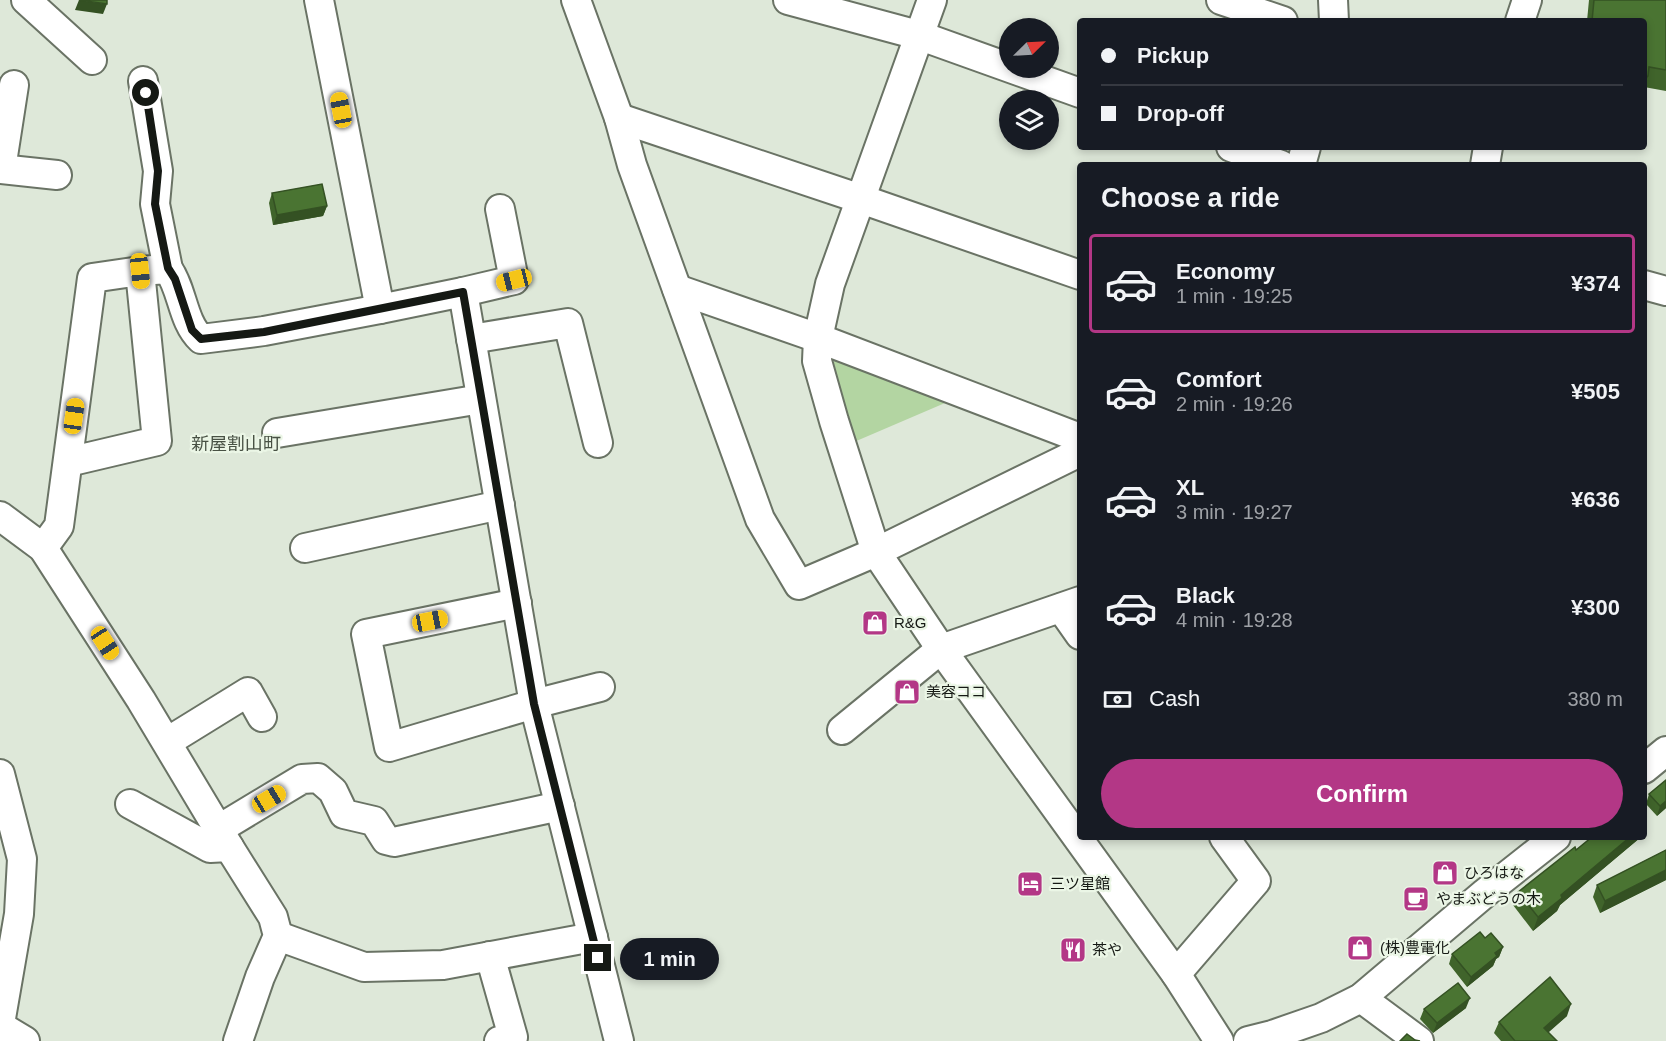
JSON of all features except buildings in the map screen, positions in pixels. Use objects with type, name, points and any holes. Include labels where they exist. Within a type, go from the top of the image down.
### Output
[{"type":"street","points":[[26,0],[92,60]]},
{"type":"street","points":[[319,0],[380,309]]},
{"type":"street","points":[[576,0],[619,118],[632,165],[760,519],[800,585],[876,552],[1077,453]]},
{"type":"street","points":[[788,0],[918,35],[1077,92]]},
{"type":"street","points":[[932,0],[830,284],[818,338],[818,361],[876,552],[941,649],[1077,838]]},
{"type":"street","points":[[1221,0],[1274,18]]},
{"type":"street","points":[[1333,0],[1334,18]]},
{"type":"street","points":[[1521,18],[1527,0]]},
{"type":"street","points":[[68,462],[157,441],[154,270],[158,171],[143,81]]},
{"type":"street","points":[[14,85],[0,169],[57,175]]},
{"type":"street","points":[[619,118],[1077,274]]},
{"type":"street","points":[[1239,150],[1273,162]]},
{"type":"street","points":[[43,548],[59,526],[93,278],[154,270],[175,279],[192,330],[201,339],[264,332],[514,280],[500,209]]},
{"type":"street","points":[[1647,286],[1666,291]]},
{"type":"street","points":[[677,289],[818,338],[1077,437]]},
{"type":"street","points":[[463,292],[534,704],[620,1041]]},
{"type":"street","points":[[471,339],[568,323],[598,443]]},
{"type":"street","points":[[277,433],[481,399]]},
{"type":"street","points":[[305,548],[500,505]]},
{"type":"street","points":[[0,516],[43,548],[167,742],[273,917],[278,936],[260,977],[238,1041]]},
{"type":"street","points":[[517,603],[366,634],[389,747],[600,687]]},
{"type":"street","points":[[842,730],[941,649],[1071,604],[1077,625]]},
{"type":"street","points":[[167,742],[248,692],[262,717]]},
{"type":"street","points":[[1647,767],[1666,751]]},
{"type":"street","points":[[0,774],[22,859],[19,914],[0,1025],[25,1041]]},
{"type":"street","points":[[130,804],[210,848],[302,778],[318,778],[333,791],[344,814],[375,821],[386,840],[394,842],[560,806]]},
{"type":"street","points":[[1079,840],[1176,975],[1219,1041]]},
{"type":"street","points":[[1176,975],[1256,881],[1226,840]]},
{"type":"street","points":[[1248,1041],[1321,1018],[1361,998],[1476,900],[1552,840]]},
{"type":"street","points":[[278,936],[364,967],[443,965],[593,937]]},
{"type":"street","points":[[490,956],[513,1037],[499,1041]]},
{"type":"street","points":[[1361,998],[1419,1041]]},
{"type":"green space","points":[[840,353],[952,400],[854,442],[833,360]]},
{"type":"place","name":"R&G","points":[[875,623]]},
{"type":"place","name":"美容ココ","points":[[907,692]]},
{"type":"place","name":"ひろはな","points":[[1445,873]]},
{"type":"place","name":"三ツ星館","points":[[1030,884]]},
{"type":"place","name":"やまぶどうの木","points":[[1416,899]]},
{"type":"place","name":"(株)豊電化","points":[[1360,948]]},
{"type":"place","name":"茶や","points":[[1073,950]]},
{"type":"district","name":"新屋割山町","points":[[236,444]]},
{"type":"route","points":[[146,93],[158,171],[155,204],[168,268],[175,279],[192,330],[201,339],[264,332],[463,292],[534,704],[598,958]]}]
